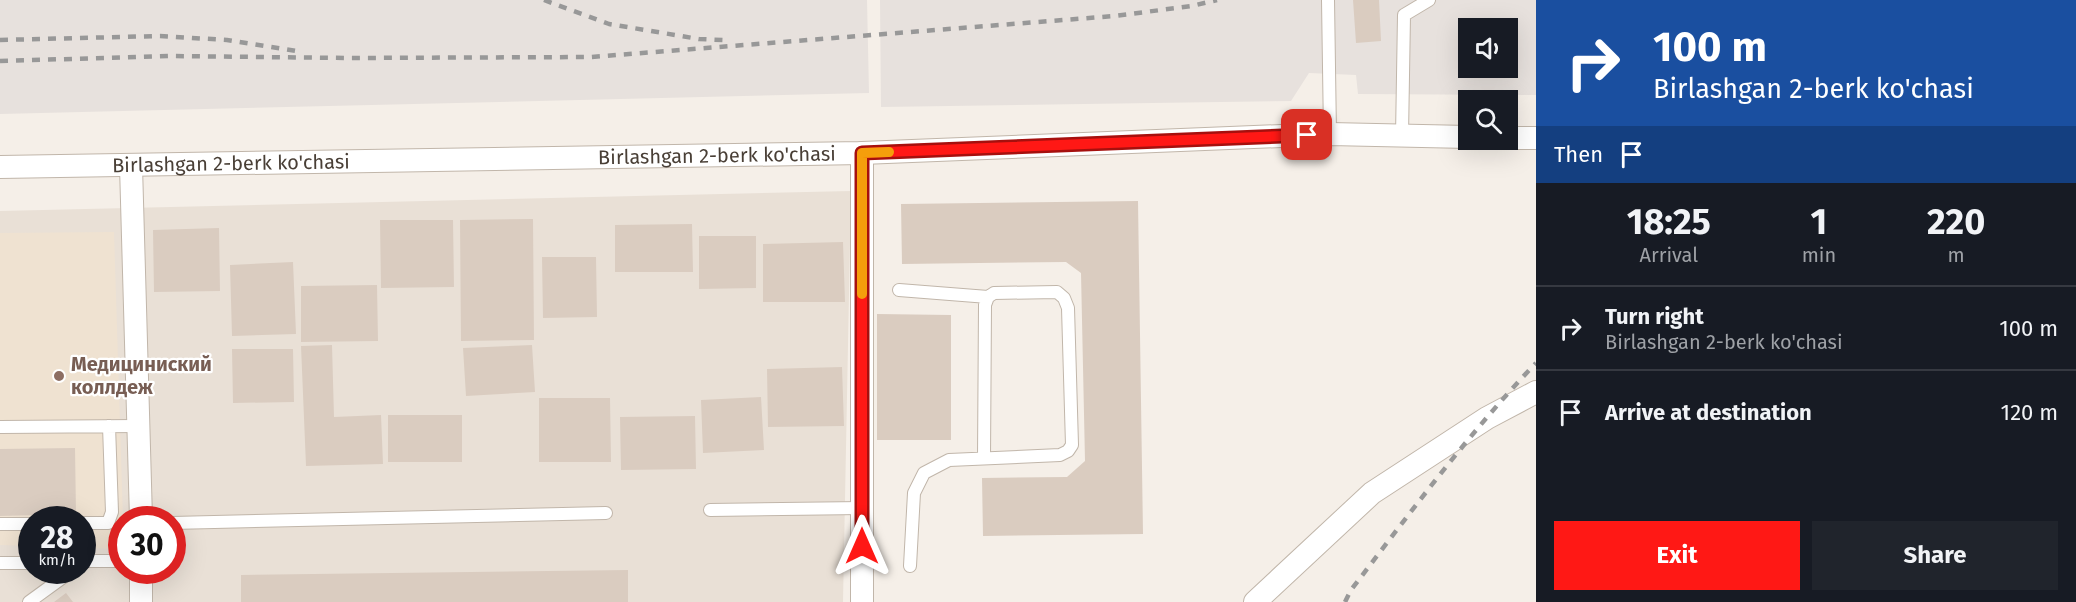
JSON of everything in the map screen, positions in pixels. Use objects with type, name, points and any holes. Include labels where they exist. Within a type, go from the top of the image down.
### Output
[{"type":"street","name":"Birlashgan 2-berk ko'chasi","points":[[0,167],[862,153],[1330,134],[1458,137]]},
{"type":"street","points":[[1518,138],[1536,138]]},
{"type":"street","points":[[862,153],[862,602]]},
{"type":"street","points":[[131,166],[141,506]]},
{"type":"street","points":[[1255,602],[1372,493],[1487,418],[1536,392]]},
{"type":"street","points":[[141,584],[141,602]]},
{"type":"lane","points":[[1328,0],[1330,134]]},
{"type":"lane","points":[[1402,136],[1404,15],[1429,0]]},
{"type":"lane","points":[[899,290],[988,297]]},
{"type":"lane","points":[[910,567],[914,493],[924,473],[949,460],[1060,455],[1068,451],[1072,445],[1068,308],[1064,298],[1057,292],[994,293],[988,297],[985,305],[984,458]]},
{"type":"lane","points":[[96,523],[108,523],[112,512],[109,426]]},
{"type":"lane","points":[[0,427],[138,426]]},
{"type":"lane","points":[[710,510],[862,508]]},
{"type":"lane","points":[[186,524],[606,513]]},
{"type":"lane","points":[[0,524],[18,524]]},
{"type":"lane","points":[[0,563],[18,563]]},
{"type":"lane","points":[[29,602],[54,584]]},
{"type":"shaded area","points":[[0,0],[867,0],[869,93],[0,114]]},
{"type":"shaded area","points":[[880,0],[1536,0],[1536,95],[1518,95],[1518,90],[1458,90],[1458,95],[1358,94],[1356,75],[1309,73],[1291,101],[881,107]]},
{"type":"shaded area","points":[[851,191],[843,602],[0,602],[0,211]]},
{"type":"shaded area","name":"Медициниский коллдеж","points":[[114,232],[123,506],[108,506],[108,549],[96,548],[96,506],[18,506],[18,546],[0,545],[0,233]]},
{"type":"building","points":[[1353,0],[1379,0],[1381,41],[1356,43]]},
{"type":"building","points":[[1138,201],[1143,534],[983,536],[982,478],[1067,477],[1085,461],[1081,273],[1066,262],[902,264],[901,204]]},
{"type":"building","points":[[533,219],[534,340],[461,341],[460,220]]},
{"type":"building","points":[[380,220],[453,220],[454,287],[381,288]]},
{"type":"building","points":[[692,224],[693,272],[615,272],[615,225]]},
{"type":"building","points":[[219,228],[220,291],[154,292],[153,230]]},
{"type":"building","points":[[699,236],[756,236],[756,288],[699,289]]},
{"type":"building","points":[[843,242],[845,302],[763,302],[763,244]]},
{"type":"building","points":[[542,257],[596,257],[597,317],[543,318]]},
{"type":"building","points":[[293,262],[296,334],[232,336],[230,265]]},
{"type":"building","points":[[377,285],[378,341],[301,342],[301,286]]},
{"type":"building","points":[[877,314],[951,315],[951,440],[877,440]]},
{"type":"building","points":[[332,345],[334,417],[381,415],[383,464],[306,466],[301,346]]},
{"type":"building","points":[[532,345],[535,392],[466,396],[463,348]]},
{"type":"building","points":[[232,349],[293,349],[294,402],[233,403]]},
{"type":"building","points":[[842,367],[844,426],[768,427],[767,369]]},
{"type":"building","points":[[761,397],[764,450],[703,453],[701,400]]},
{"type":"building","points":[[539,398],[610,398],[611,462],[539,462]]},
{"type":"building","points":[[388,415],[462,415],[462,462],[388,462]]},
{"type":"building","points":[[695,416],[696,469],[621,470],[620,417]]},
{"type":"building","points":[[75,448],[76,506],[18,506],[18,516],[0,516],[0,449]]},
{"type":"building","points":[[628,570],[628,602],[241,602],[241,575]]},
{"type":"building","points":[[66,593],[73,602],[54,602]]},
{"type":"railway","points":[[544,0],[609,24],[699,39],[723,40]]},
{"type":"railway","points":[[0,61],[172,56],[591,57],[1114,16],[1192,6],[1217,0]]},
{"type":"railway","points":[[0,40],[160,36],[227,40],[297,51]]},
{"type":"railway","points":[[1345,602],[1351,590],[1440,474],[1536,363]]},
{"type":"slow traffic","points":[[862,294],[862,153],[889,152]]},
{"type":"place","name":"Медициниский коллдеж","points":[[59,376]]},
{"type":"route","points":[[862,546],[862,153],[1307,135]]}]
